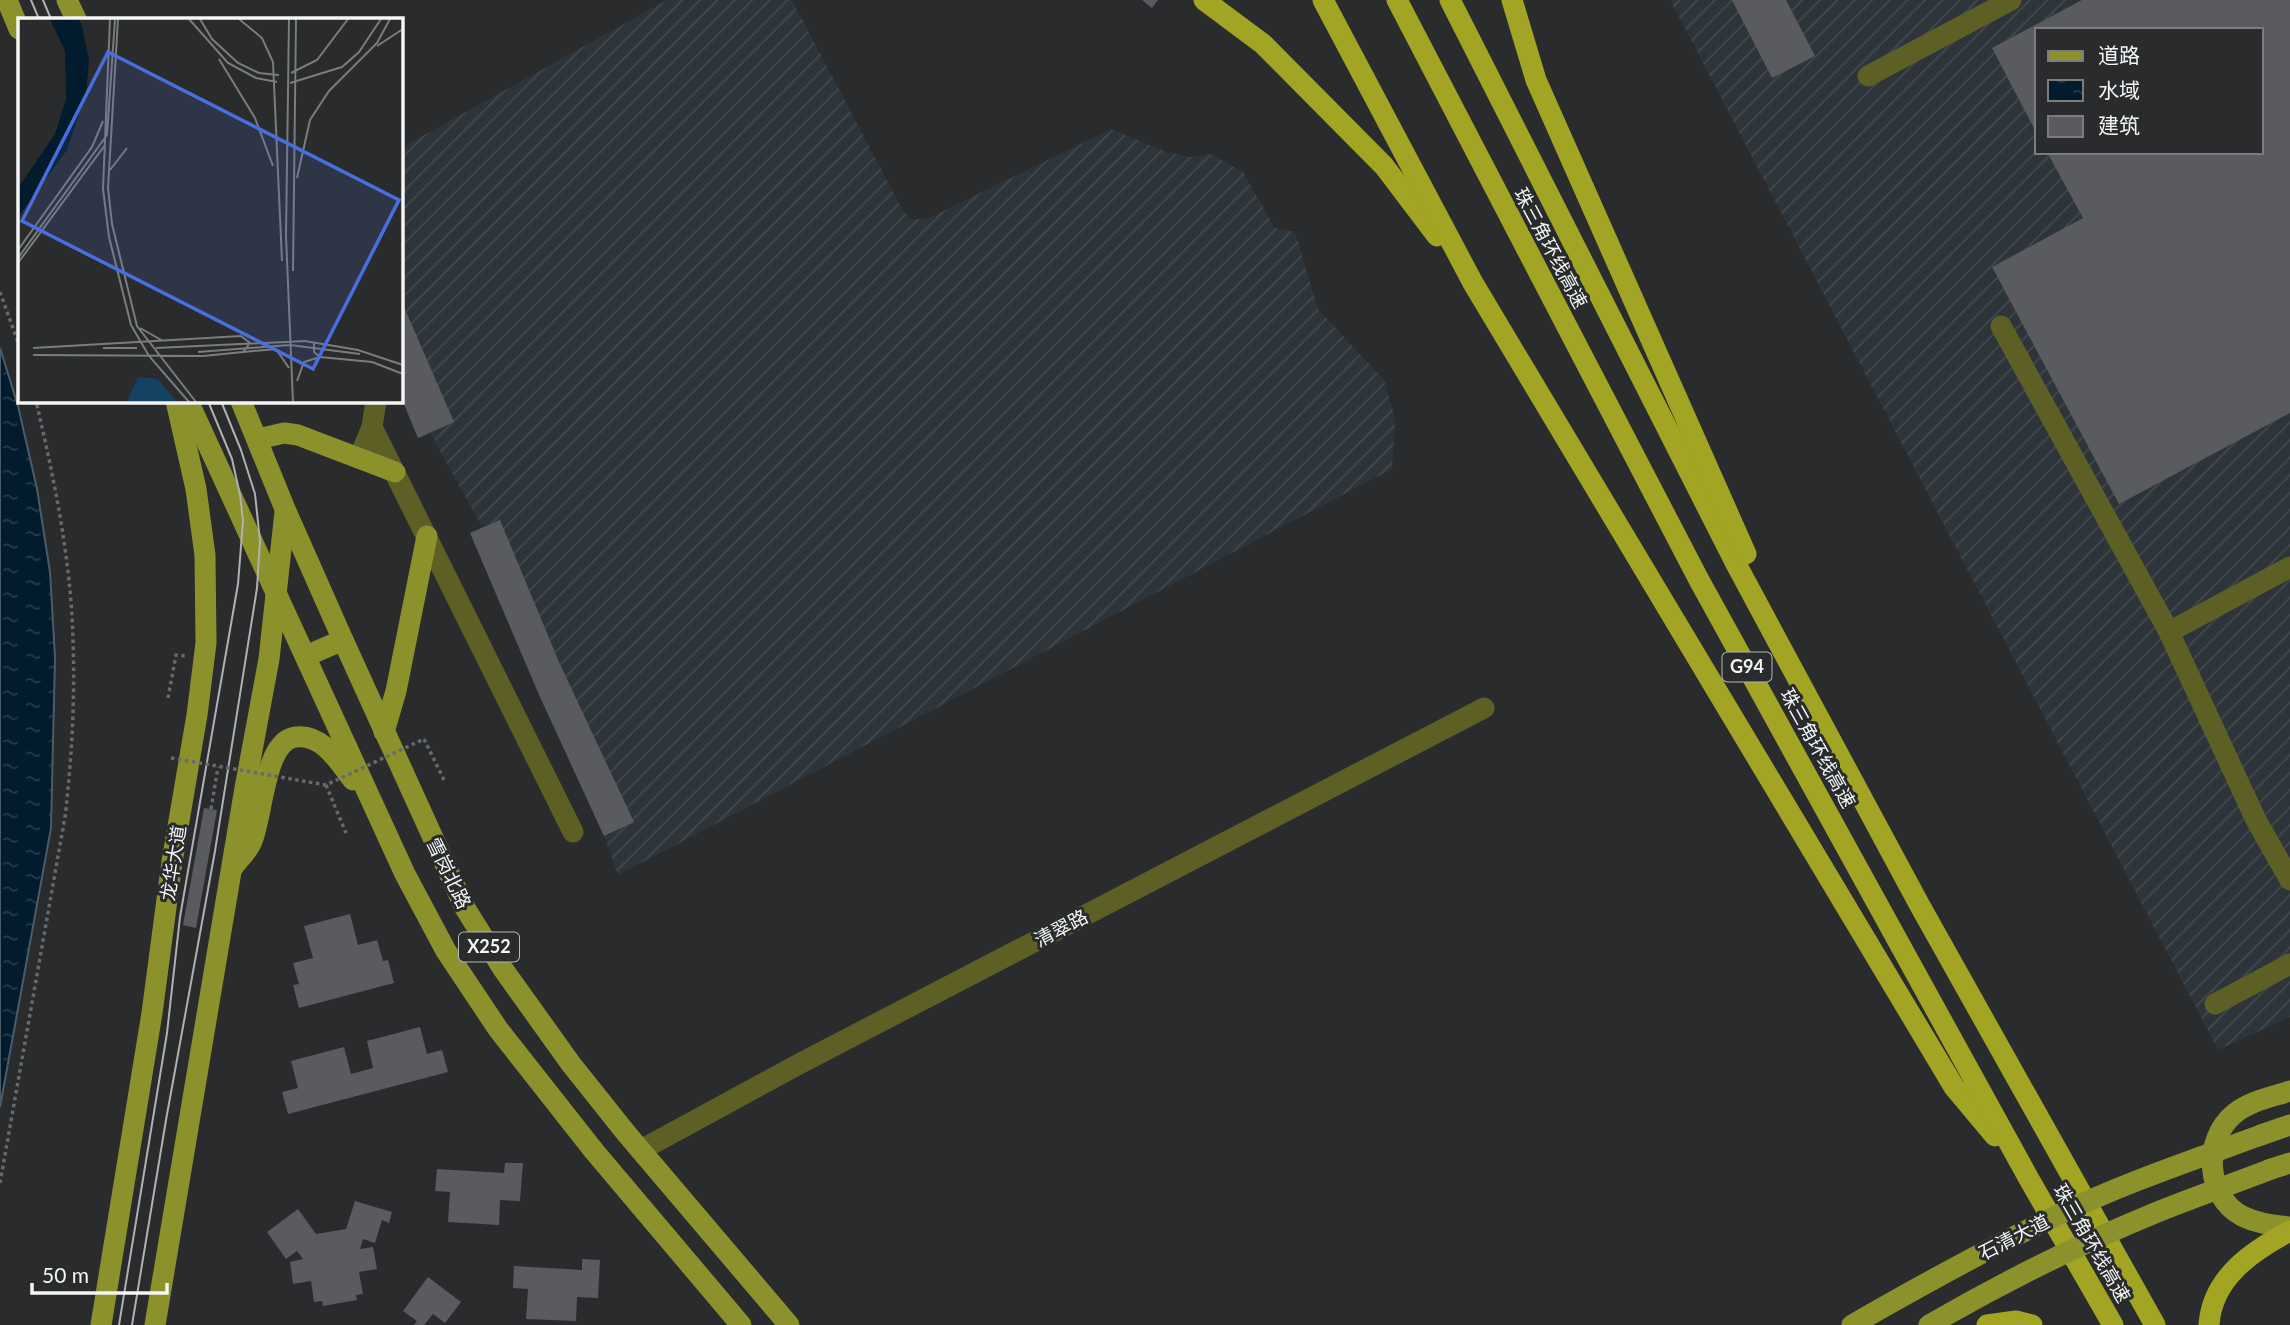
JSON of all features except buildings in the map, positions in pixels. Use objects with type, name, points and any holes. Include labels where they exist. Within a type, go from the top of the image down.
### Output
[{"type":"highway","points":[[1203,0],[1263,44],[1384,166],[1473,283]]},
{"type":"highway","points":[[1323,0],[1473,283],[1954,1087],[2029,1179]]},
{"type":"highway","name":"珠三角环线高速","points":[[1397,0],[1699,580],[2029,1179],[2113,1325]]},
{"type":"highway","name":"珠三角环线高速","points":[[1450,0],[1736,564],[1919,904],[2155,1325]]},
{"type":"highway","points":[[1512,0],[1536,79],[1832,741]]},
{"type":"highway","points":[[2209,1325],[2210,1312],[2221,1286],[2242,1261],[2290,1229]]},
{"type":"highway","points":[[1987,1325],[2016,1321],[2032,1325]]},
{"type":"main road","points":[[6,0],[18,27]]},
{"type":"main road","points":[[67,0],[76,18]]},
{"type":"main road","name":"龙华大道","points":[[101,1325],[152,1013],[206,643],[205,555],[196,489],[176,402]]},
{"type":"main road","name":"X252","points":[[188,402],[276,594]]},
{"type":"main road","name":"X252","points":[[241,402],[285,509]]},
{"type":"main road","points":[[258,439],[285,433],[298,435],[395,472]]},
{"type":"main road","points":[[155,1325],[269,659],[285,509]]},
{"type":"main road","name":"雪岗北路","points":[[285,509],[434,844],[471,918],[538,1021],[641,1150],[789,1325]]},
{"type":"main road","points":[[384,732],[396,691],[427,536]]},
{"type":"main road","name":"雪岗北路","points":[[276,594],[405,874],[446,950],[498,1029],[594,1151],[741,1325]]},
{"type":"main road","points":[[306,656],[343,640]]},
{"type":"main road","points":[[232,868],[251,844],[272,758],[289,738],[307,737],[320,743],[372,803]]},
{"type":"main road","points":[[2290,1091],[2259,1101],[2235,1113],[2217,1135],[2212,1160],[2214,1180],[2224,1200],[2240,1215],[2261,1224],[2290,1229]]},
{"type":"main road","name":"石清大道","points":[[1852,1325],[2060,1214],[2148,1177],[2290,1125]]},
{"type":"main road","name":"石清大道","points":[[1929,1325],[1985,1293],[2073,1249],[2156,1213],[2281,1166]]},
{"type":"street","points":[[1868,76],[2011,0]]},
{"type":"street","points":[[2001,326],[2169,632],[2256,820],[2290,880]]},
{"type":"street","points":[[359,458],[372,427],[376,402]]},
{"type":"street","points":[[372,427],[573,832]]},
{"type":"street","points":[[2169,632],[2290,566]]},
{"type":"street","name":"清翠路","points":[[641,1150],[811,1058],[1484,708]]},
{"type":"street","points":[[2215,1004],[2290,964]]},
{"type":"path","points":[[0,292],[18,342]]},
{"type":"path","points":[[0,1182],[65,817],[72,762],[73,637],[67,574],[53,473],[36,402]]},
{"type":"path","points":[[169,698],[176,655],[188,656]]},
{"type":"path","points":[[171,758],[326,785],[424,739],[445,782]]},
{"type":"path","points":[[169,770],[173,746]]},
{"type":"path","points":[[211,809],[218,767]]},
{"type":"path","points":[[326,785],[346,833]]},
{"type":"shaded area","points":[[667,0],[792,0],[903,211],[912,220],[931,217],[1111,129],[1164,151],[1190,157],[1211,154],[1243,172],[1275,228],[1295,232],[1318,309],[1384,380],[1395,418],[1392,469],[618,875],[604,836],[540,697],[470,533],[482,527],[430,433],[418,438],[402,399],[402,147]]},
{"type":"shaded area","points":[[1670,0],[2290,0],[2290,1017],[2218,1050]]},
{"type":"water","points":[[0,348],[18,406],[37,489],[50,572],[55,657],[51,828],[0,1107]]},
{"type":"tram line","points":[[31,0],[39,18]]},
{"type":"tram line","points":[[43,0],[51,18]]},
{"type":"tram line","points":[[119,1325],[167,1033],[180,917],[238,584],[243,521],[240,495],[232,459],[208,402]]},
{"type":"tram line","points":[[132,1325],[215,851],[257,588],[260,541],[255,494],[221,402]]}]
